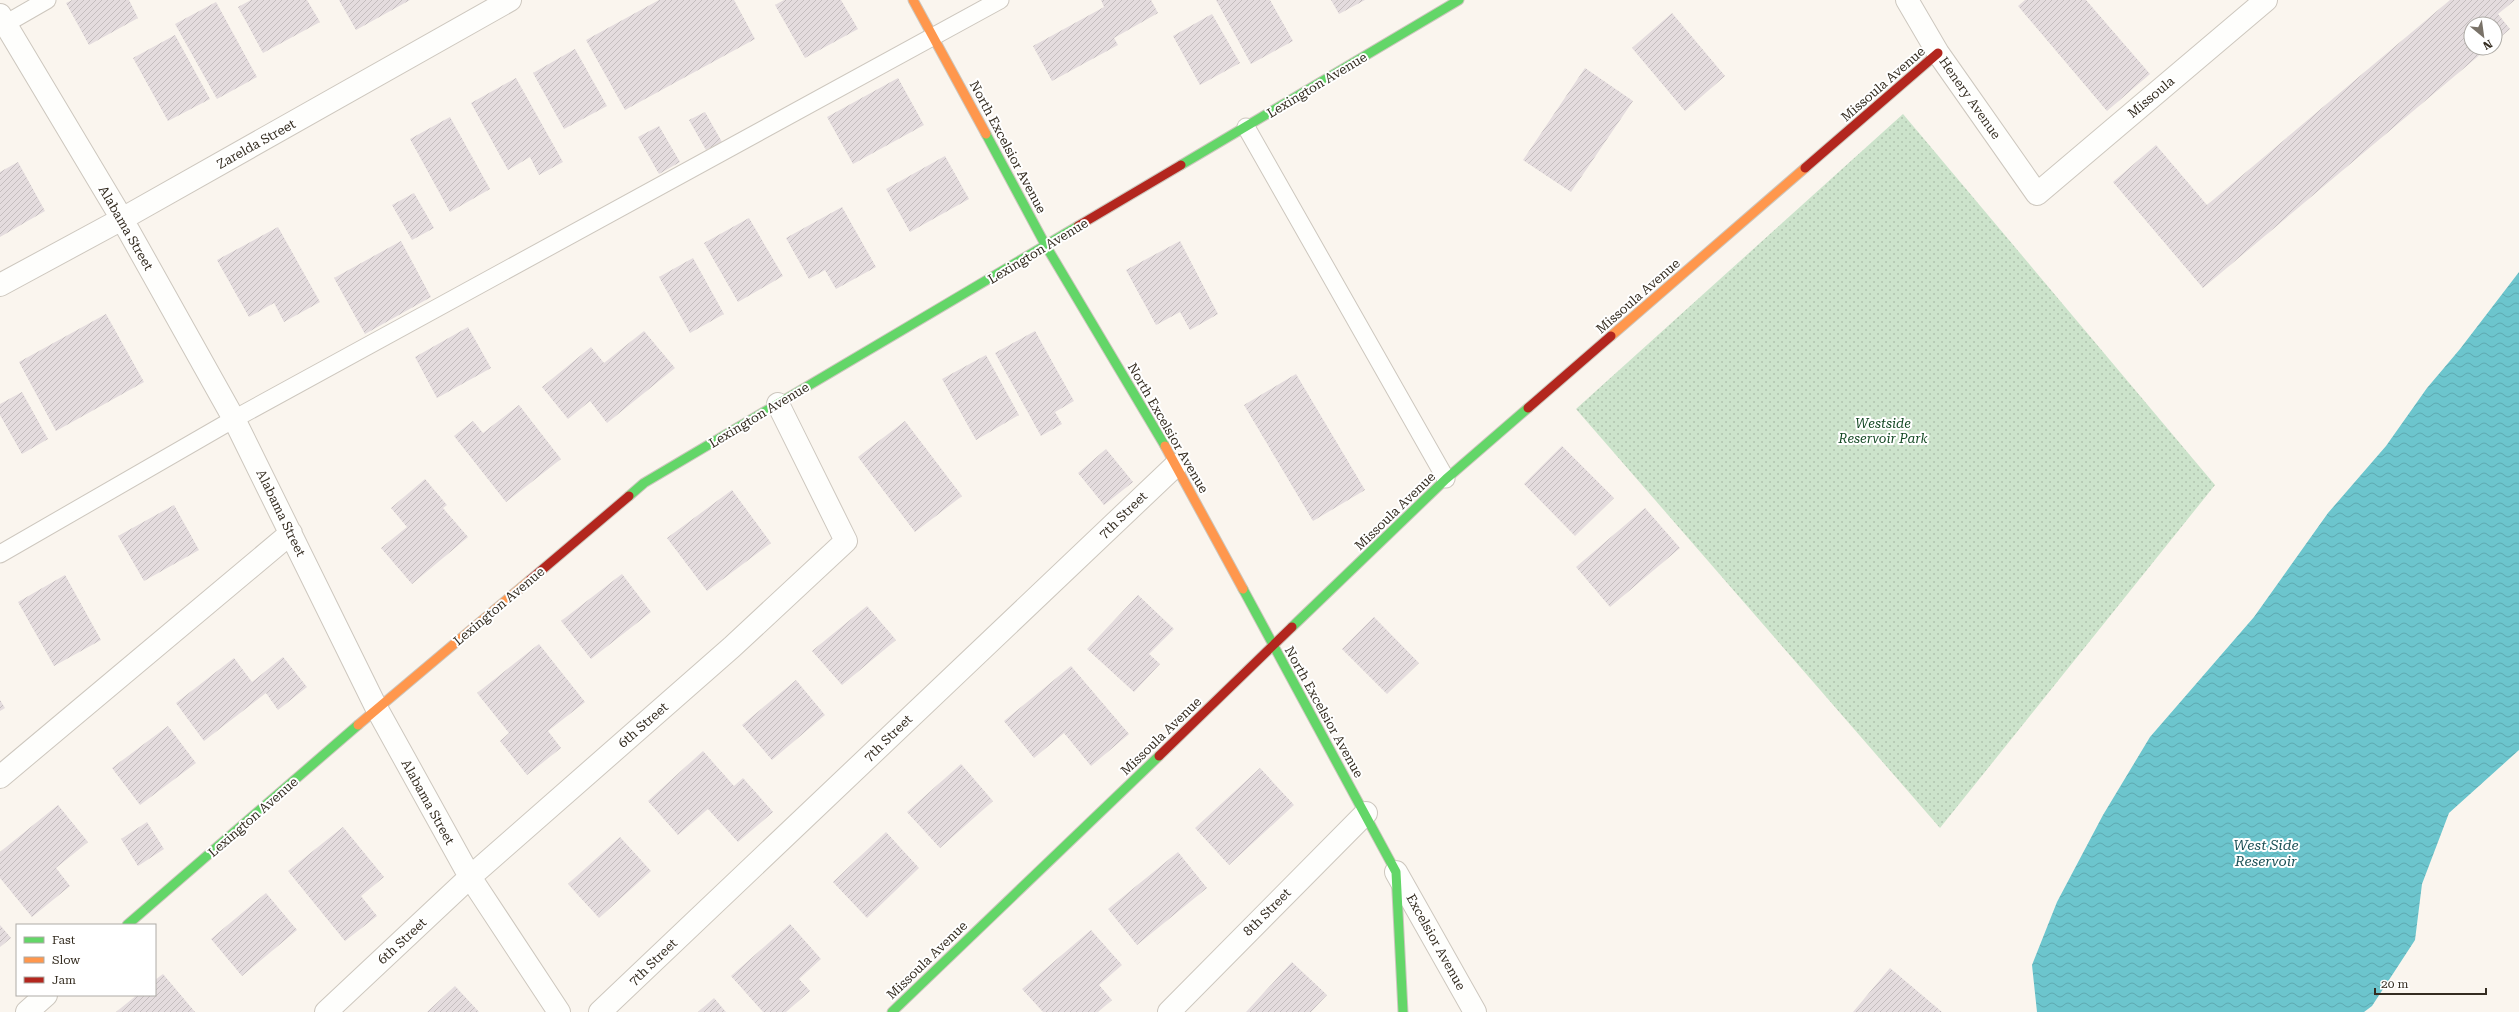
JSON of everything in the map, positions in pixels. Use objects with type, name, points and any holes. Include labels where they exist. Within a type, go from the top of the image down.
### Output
[{"type":"street","name":"Zarelda Street","points":[[0,285],[122,219],[510,0]]},
{"type":"street","name":"North Excelsior Avenue","points":[[913,0],[1046,246],[1176,465],[1273,646],[1366,813],[1396,872]]},
{"type":"street","name":"Lexington Avenue","points":[[128,924],[377,709],[644,483],[1459,0]]},
{"type":"street","name":"Henery Avenue","points":[[1907,0],[1938,53],[2037,194]]},
{"type":"street","name":"Missoula","points":[[2037,194],[2266,0]]},
{"type":"street","name":"Alabama Street","points":[[2,22],[122,219],[234,419],[377,709],[470,877],[559,1012]]},
{"type":"street","name":"Missoula Avenue","points":[[892,1012],[1446,479],[1938,53]]},
{"type":"street","name":"6th Street","points":[[326,1012],[470,877],[726,652],[846,541],[778,404]]},
{"type":"street","name":"7th Street","points":[[600,1012],[1176,465]]},
{"type":"street","points":[[0,777],[290,533]]},
{"type":"street","name":"8th Street","points":[[1169,1012],[1366,813]]},
{"type":"street","points":[[1396,872],[1403,1012]]},
{"type":"street","name":"Excelsior Avenue","points":[[1396,872],[1475,1012]]},
{"type":"street","points":[[27,1012],[45,996]]},
{"type":"lane","points":[[2,22],[47,0]]},
{"type":"lane","points":[[0,554],[234,419],[1000,0]]},
{"type":"lane","points":[[1246,127],[1446,479]]},
{"type":"green space","name":"Westside Reservoir Park","points":[[1903,114],[2215,485],[1940,828],[1576,409]]},
{"type":"water","name":"West Side Reservoir","points":[[2519,272],[2519,750],[2449,813],[2422,884],[2415,940],[2372,1006],[2364,1012],[2037,1012],[2032,965],[2057,902],[2103,815],[2150,737],[2254,617],[2328,513],[2386,446],[2427,388],[2460,349]]},
{"type":"building","points":[[72,0],[129,0],[138,18],[89,45],[66,3]]},
{"type":"building","points":[[251,0],[307,0],[320,22],[263,53],[238,7]]},
{"type":"building","points":[[339,0],[410,0],[356,30]]},
{"type":"building","points":[[659,0],[734,0],[755,39],[625,110],[586,40]]},
{"type":"building","points":[[784,0],[841,0],[858,29],[805,58],[775,5]]},
{"type":"building","points":[[1101,0],[1151,0],[1158,13],[1114,38],[1118,45],[1052,81],[1033,46],[1104,7]]},
{"type":"building","points":[[1216,0],[1270,0],[1293,41],[1251,64]]},
{"type":"building","points":[[1331,0],[1365,0],[1339,14]]},
{"type":"building","points":[[2025,0],[2086,0],[2150,74],[2107,111],[2018,6]]},
{"type":"building","points":[[2450,0],[2515,0],[2498,14],[2500,16],[2463,16],[2463,56],[2478,56],[2203,288],[2113,182],[2156,145],[2207,205]]},
{"type":"building","points":[[216,2],[257,77],[217,99],[175,24]]},
{"type":"building","points":[[1672,13],[1725,76],[1685,111],[1632,48]]},
{"type":"building","points":[[1212,14],[1240,63],[1200,85],[1173,36]]},
{"type":"building","points":[[2503,20],[2510,29],[2503,35]]},
{"type":"building","points":[[175,35],[210,99],[168,121],[133,58]]},
{"type":"building","points":[[575,49],[607,106],[564,129],[533,73]]},
{"type":"building","points":[[1585,68],[1633,101],[1571,192],[1523,160]]},
{"type":"building","points":[[516,78],[563,162],[539,175],[530,157],[508,170],[471,103]]},
{"type":"building","points":[[898,78],[924,125],[853,164],[827,117]]},
{"type":"building","points":[[705,112],[722,142],[706,150],[689,120]]},
{"type":"building","points":[[450,117],[490,189],[450,212],[410,139]]},
{"type":"building","points":[[659,126],[680,162],[659,174],[638,137]]},
{"type":"building","points":[[945,156],[969,199],[910,232],[886,189]]},
{"type":"building","points":[[18,162],[45,211],[0,237],[0,172]]},
{"type":"building","points":[[414,193],[434,228],[412,240],[392,205]]},
{"type":"building","points":[[842,207],[876,267],[836,289],[825,270],[809,279],[786,238]]},
{"type":"building","points":[[749,218],[783,276],[738,302],[704,243]]},
{"type":"building","points":[[278,227],[320,302],[284,322],[274,303],[249,317],[217,260]]},
{"type":"building","points":[[401,241],[431,297],[365,334],[334,278]]},
{"type":"building","points":[[1180,241],[1218,314],[1190,330],[1180,312],[1156,325],[1126,270]]},
{"type":"building","points":[[693,258],[724,314],[690,333],[659,277]]},
{"type":"building","points":[[106,314],[144,382],[56,431],[19,362]]},
{"type":"building","points":[[468,327],[491,368],[437,398],[415,357]]},
{"type":"building","points":[[644,331],[675,368],[607,423],[590,401],[568,419],[542,387],[591,347],[604,363]]},
{"type":"building","points":[[1035,331],[1074,401],[1055,412],[1062,424],[1041,436],[995,353]]},
{"type":"building","points":[[986,355],[1019,415],[976,440],[942,379]]},
{"type":"building","points":[[1296,374],[1365,490],[1313,521],[1244,405]]},
{"type":"building","points":[[22,392],[48,439],[22,454],[0,415],[0,404]]},
{"type":"building","points":[[519,405],[561,459],[506,502],[454,436],[473,421],[483,433]]},
{"type":"building","points":[[905,421],[962,496],[915,532],[858,457]]},
{"type":"building","points":[[1562,446],[1614,498],[1575,536],[1524,484]]},
{"type":"building","points":[[1106,449],[1133,482],[1104,505],[1078,473]]},
{"type":"building","points":[[425,479],[447,505],[443,508],[468,537],[412,584],[381,548],[407,527],[391,508]]},
{"type":"building","points":[[732,490],[771,543],[707,591],[667,538]]},
{"type":"building","points":[[174,505],[199,550],[144,581],[118,536]]},
{"type":"building","points":[[1645,508],[1680,548],[1610,607],[1576,567]]},
{"type":"building","points":[[622,574],[651,612],[591,659],[561,621]]},
{"type":"building","points":[[65,575],[101,640],[54,666],[18,602]]},
{"type":"building","points":[[1138,595],[1174,629],[1149,654],[1160,664],[1134,692],[1087,649]]},
{"type":"building","points":[[867,606],[896,640],[842,685],[812,651]]},
{"type":"building","points":[[1374,617],[1419,663],[1387,694],[1342,649]]},
{"type":"building","points":[[539,644],[585,702],[548,731],[561,748],[527,775],[500,741],[509,733],[477,693]]},
{"type":"building","points":[[283,657],[307,687],[278,710],[266,693],[204,741],[176,703],[234,658],[252,682]]},
{"type":"building","points":[[1071,666],[1129,734],[1091,766],[1064,733],[1034,758],[1004,721]]},
{"type":"building","points":[[796,680],[825,715],[772,760],[742,725]]},
{"type":"building","points":[[0,700],[5,708],[0,711]]},
{"type":"building","points":[[168,726],[196,763],[140,805],[112,768]]},
{"type":"building","points":[[703,751],[734,786],[743,778],[773,812],[738,842],[708,809],[678,835],[648,801]]},
{"type":"building","points":[[961,764],[993,801],[940,848],[907,812]]},
{"type":"building","points":[[1260,768],[1294,805],[1229,865],[1195,828]]},
{"type":"building","points":[[58,805],[88,842],[56,868],[70,886],[32,917],[0,878],[0,852]]},
{"type":"building","points":[[147,822],[164,849],[138,866],[121,839]]},
{"type":"building","points":[[343,827],[384,877],[361,896],[377,916],[345,941],[288,871]]},
{"type":"building","points":[[886,832],[919,868],[867,918],[833,882]]},
{"type":"building","points":[[620,837],[651,871],[599,918],[568,884]]},
{"type":"building","points":[[1178,852],[1207,888],[1137,945],[1108,909]]},
{"type":"building","points":[[266,893],[297,930],[242,976],[211,939]]},
{"type":"building","points":[[790,924],[821,959],[799,979],[810,991],[786,1012],[763,1012],[731,976]]},
{"type":"building","points":[[0,925],[11,938],[0,947]]},
{"type":"building","points":[[1091,930],[1122,965],[1099,985],[1112,1000],[1098,1012],[1043,1012],[1022,989]]},
{"type":"building","points":[[1292,962],[1327,995],[1311,1012],[1246,1012]]},
{"type":"building","points":[[1890,968],[1942,1012],[1853,1012]]},
{"type":"building","points":[[163,974],[195,1012],[116,1012],[136,996],[156,996],[156,979]]},
{"type":"building","points":[[455,986],[479,1012],[427,1012]]},
{"type":"building","points":[[714,998],[726,1012],[698,1012]]},
{"type":"traffic: fast","points":[[1181,165],[1459,0]]},
{"type":"traffic: fast","points":[[986,134],[1046,246],[1165,446]]},
{"type":"traffic: fast","points":[[629,496],[644,483],[1078,226]]},
{"type":"traffic: fast","points":[[1292,627],[1446,479],[1528,408]]},
{"type":"traffic: fast","points":[[1243,589],[1396,872],[1403,1012]]},
{"type":"traffic: fast","points":[[128,924],[358,725]]},
{"type":"traffic: fast","points":[[892,1012],[1159,756]]},
{"type":"traffic: slow","points":[[913,0],[986,134]]},
{"type":"traffic: slow","points":[[1611,336],[1805,168]]},
{"type":"traffic: slow","points":[[1165,446],[1243,589]]},
{"type":"traffic: slow","points":[[358,725],[530,580]]},
{"type":"traffic: jam","points":[[1805,168],[1938,53]]},
{"type":"traffic: jam","points":[[1078,226],[1181,165]]},
{"type":"traffic: jam","points":[[1528,408],[1611,336]]},
{"type":"traffic: jam","points":[[530,580],[629,496]]},
{"type":"traffic: jam","points":[[1159,756],[1292,627]]}]
